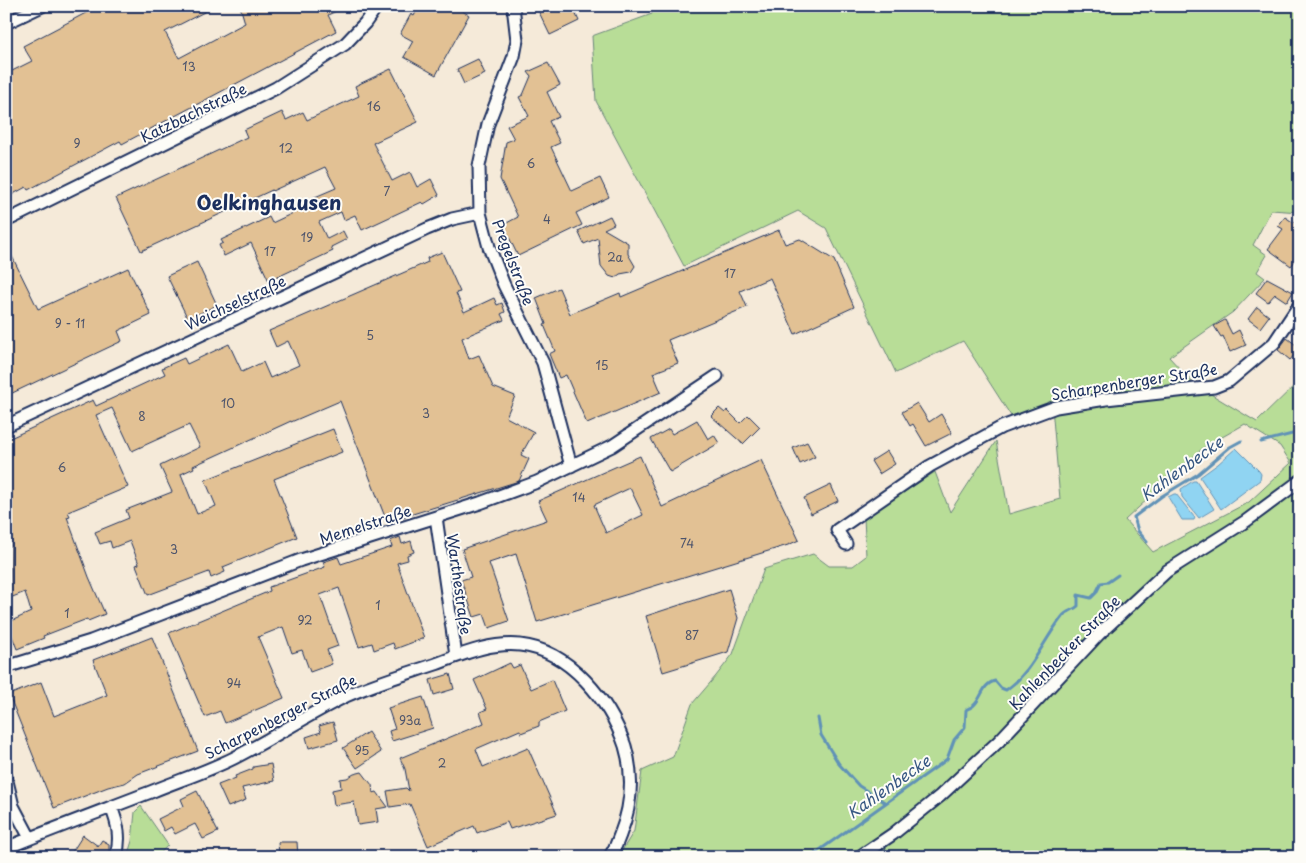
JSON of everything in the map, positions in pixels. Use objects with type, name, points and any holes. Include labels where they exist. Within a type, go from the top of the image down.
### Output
[{"type":"street","points":[[6,23],[42,6]]},
{"type":"street","name":"Katzbachstraße","points":[[6,221],[276,88],[345,44],[365,23],[377,6]]},
{"type":"street","name":"Pregelstraße","points":[[513,6],[517,40],[514,56],[485,137],[479,166],[480,213],[489,247],[502,280],[542,362],[571,466]]},
{"type":"street","name":"Weichselstraße","points":[[6,426],[427,229],[452,219],[480,213]]},
{"type":"street","name":"Scharpenberger Straße","points":[[846,544],[837,530],[930,466],[1002,428],[1056,407],[1106,399],[1214,387],[1229,380],[1274,343],[1300,304]]},
{"type":"street","name":"Memelstraße","points":[[6,667],[91,641],[301,560],[488,500],[571,466],[612,446],[717,376]]},
{"type":"street","name":"Kahlenbecker Straße","points":[[859,857],[893,834],[940,796],[999,741],[1099,634],[1167,571],[1246,521],[1300,480]]},
{"type":"street","name":"Warthestraße","points":[[436,516],[456,656]]},
{"type":"street","points":[[456,656],[482,647],[499,644],[521,645],[536,649],[557,658],[589,684],[601,698],[620,732],[631,772],[631,790],[626,820],[610,857]]},
{"type":"street","name":"Scharpenberger Straße","points":[[6,848],[233,759],[292,724],[348,696],[456,656]]},
{"type":"street","points":[[6,777],[13,806],[30,838]]},
{"type":"street","points":[[111,807],[118,826],[119,845],[116,857]]},
{"type":"green space","points":[[651,6],[1300,6],[1300,212],[1271,210],[1253,245],[1267,255],[1257,272],[1265,278],[1233,312],[1169,357],[1194,384],[1257,422],[1300,380],[1300,857],[618,857],[634,831],[642,771],[673,757],[692,704],[733,654],[764,569],[813,554],[829,566],[853,566],[866,556],[864,518],[935,472],[950,512],[996,441],[1009,514],[1060,499],[1052,407],[1011,416],[963,341],[896,373],[826,228],[798,211],[684,266],[596,101],[592,36],[652,14]],"holes":[[[1245,424],[1280,446],[1291,463],[1249,502],[1153,552],[1125,520],[1203,448]]]},
{"type":"green space","points":[[141,806],[168,845],[157,857],[127,857],[132,841],[135,812]]},
{"type":"water","points":[[1236,448],[1259,471],[1261,474],[1260,480],[1221,509],[1200,477]]},
{"type":"water","points":[[1196,481],[1214,509],[1199,518],[1182,497],[1181,489]]},
{"type":"water","points":[[1176,494],[1195,518],[1194,520],[1182,520],[1168,497]]},
{"type":"building","points":[[99,6],[216,6],[165,32],[179,58],[245,23],[240,6],[346,6],[328,15],[336,31],[122,144],[120,141],[28,190],[26,187],[6,198],[6,74],[32,61],[23,46]]},
{"type":"building","points":[[419,6],[454,6],[469,15],[436,75],[404,57],[413,41],[400,34],[411,14],[414,16]]},
{"type":"building","points":[[536,6],[572,6],[579,21],[550,35]]},
{"type":"building","points":[[478,59],[485,74],[464,84],[457,69]]},
{"type":"building","points":[[548,63],[560,85],[547,92],[559,117],[549,121],[560,143],[551,147],[572,191],[600,178],[609,197],[576,213],[582,225],[518,256],[503,225],[518,217],[500,179],[506,142],[514,139],[507,126],[529,116],[519,97],[523,95],[531,76],[528,72]]},
{"type":"building","points":[[391,69],[418,122],[373,143],[392,181],[410,172],[417,187],[431,179],[439,195],[424,204],[422,202],[362,230],[355,215],[344,220],[341,212],[319,222],[327,239],[343,231],[347,239],[331,247],[333,251],[269,281],[251,243],[224,256],[219,245],[223,243],[221,240],[269,217],[272,223],[310,205],[308,200],[336,188],[325,167],[141,251],[116,198],[247,137],[244,130],[282,112],[286,120],[303,112],[307,120],[359,96],[355,86]]},
{"type":"building","points":[[1300,214],[1300,255],[1291,266],[1268,249],[1283,229],[1278,226],[1285,217],[1294,223]]},
{"type":"building","points":[[610,216],[614,224],[604,229],[628,243],[628,254],[635,266],[631,272],[620,274],[615,278],[609,276],[601,266],[598,238],[584,244],[578,231]]},
{"type":"building","points":[[779,230],[785,244],[800,239],[834,260],[854,307],[795,334],[770,278],[740,291],[747,307],[668,340],[678,363],[653,373],[661,392],[587,424],[566,375],[559,378],[549,354],[555,351],[544,325],[546,324],[536,298],[559,288],[570,314],[620,293],[621,297]]},
{"type":"building","points":[[6,244],[38,309],[128,268],[151,315],[118,331],[122,341],[6,396]]},
{"type":"building","points":[[442,252],[460,292],[456,293],[464,312],[494,298],[497,305],[502,303],[505,312],[501,314],[504,320],[462,338],[469,359],[479,355],[493,387],[515,396],[506,417],[534,432],[521,455],[529,459],[519,481],[387,522],[340,401],[291,421],[193,466],[194,468],[181,474],[197,514],[216,506],[205,480],[333,429],[342,452],[274,479],[297,537],[223,567],[225,572],[211,578],[209,572],[148,595],[136,565],[139,564],[130,541],[112,548],[110,541],[100,544],[95,532],[129,518],[126,510],[172,492],[160,466],[200,447],[189,425],[132,451],[112,408],[96,415],[128,487],[68,512],[70,516],[67,517],[105,614],[43,636],[44,638],[17,649],[7,623],[31,612],[25,592],[10,598],[11,542],[6,544],[6,446],[10,445],[8,439],[93,400],[96,406],[165,374],[162,368],[184,358],[187,364],[229,344],[242,372],[263,362],[270,378],[299,365],[288,341],[276,347],[269,331],[428,262],[427,258]]},
{"type":"building","points":[[197,262],[217,305],[188,319],[167,276]]},
{"type":"building","points":[[1267,278],[1293,292],[1287,302],[1275,294],[1268,302],[1256,293]]},
{"type":"building","points":[[1257,307],[1269,316],[1260,328],[1248,319]]},
{"type":"building","points":[[1225,320],[1232,334],[1239,330],[1246,345],[1230,352],[1223,336],[1221,337],[1214,326]]},
{"type":"building","points":[[1287,338],[1300,348],[1290,360],[1278,350]]},
{"type":"building","points":[[917,403],[929,422],[941,414],[952,433],[926,446],[913,424],[910,426],[902,412]]},
{"type":"building","points":[[719,408],[725,413],[727,410],[740,423],[748,415],[760,427],[743,444],[711,416]]},
{"type":"building","points":[[697,420],[708,439],[714,435],[719,443],[670,472],[651,439],[669,429],[672,434]]},
{"type":"building","points":[[807,442],[815,457],[800,464],[793,448]]},
{"type":"building","points":[[887,451],[895,464],[879,474],[871,461]]},
{"type":"building","points":[[640,456],[662,507],[761,460],[799,540],[537,622],[516,554],[489,563],[509,621],[489,628],[484,614],[474,617],[461,580],[471,577],[462,549],[547,520],[538,501]],"holes":[[[630,488],[643,515],[606,533],[594,505]]]},
{"type":"building","points":[[831,485],[838,501],[811,514],[804,498]]},
{"type":"building","points":[[400,537],[402,544],[411,541],[414,552],[407,555],[408,560],[397,563],[424,638],[395,649],[393,643],[374,650],[372,643],[359,647],[339,588],[320,595],[338,646],[327,650],[332,664],[310,672],[302,650],[292,653],[283,627],[258,637],[284,698],[225,723],[220,711],[205,717],[169,633],[270,591],[269,587],[325,567],[323,562],[338,557],[341,564],[392,547],[390,541]]},
{"type":"building","points":[[729,589],[738,618],[728,652],[663,672],[646,616]]},
{"type":"building","points":[[152,637],[198,751],[138,774],[125,783],[108,787],[54,808],[9,695],[41,682],[54,716],[107,695],[93,660]]},
{"type":"building","points":[[510,663],[513,668],[520,665],[531,689],[552,680],[565,711],[539,722],[539,726],[521,733],[520,730],[476,749],[483,767],[528,748],[557,814],[510,829],[507,822],[477,833],[474,826],[428,846],[410,804],[390,807],[387,791],[406,788],[409,791],[405,769],[400,758],[484,723],[480,712],[487,709],[474,680]]},
{"type":"building","points":[[450,674],[454,689],[434,695],[430,680]]},
{"type":"building","points":[[423,697],[433,728],[392,741],[389,731],[395,729],[388,708]]},
{"type":"building","points":[[333,722],[338,740],[309,748],[306,737],[321,732],[319,726]]},
{"type":"building","points":[[368,732],[381,752],[357,768],[343,748]]},
{"type":"building","points":[[271,764],[274,781],[242,788],[246,800],[228,807],[218,785],[236,778],[235,776],[253,769],[253,767]]},
{"type":"building","points":[[362,772],[372,785],[373,793],[377,792],[388,807],[376,809],[378,822],[358,825],[354,802],[334,805],[332,790],[341,788],[340,779]]},
{"type":"building","points":[[197,791],[218,832],[203,839],[195,824],[175,834],[171,827],[164,831],[158,819],[184,806],[181,799]]},
{"type":"building","points":[[83,835],[98,846],[102,840],[109,844],[109,853],[106,857],[69,857]]},
{"type":"building","points":[[278,842],[297,842],[298,857],[279,855]]},
{"type":"waterway","name":"Kahlenbecke","points":[[1261,442],[1300,432]]},
{"type":"waterway","name":"Kahlenbecke","points":[[1147,542],[1138,531],[1134,517],[1162,496],[1198,474],[1230,447],[1241,441]]},
{"type":"waterway","name":"Kahlenbecke","points":[[810,857],[947,759],[954,740],[965,727],[966,710],[976,703],[987,685],[995,681],[1001,688],[1006,690],[1015,683],[1030,665],[1055,626],[1064,615],[1078,606],[1078,595],[1091,598],[1101,583],[1108,582],[1118,575]]},
{"type":"waterway","points":[[818,718],[821,735],[839,764],[859,786],[886,803]]},
{"type":"district","name":"Oelkinghausen","points":[[269,202]]}]
